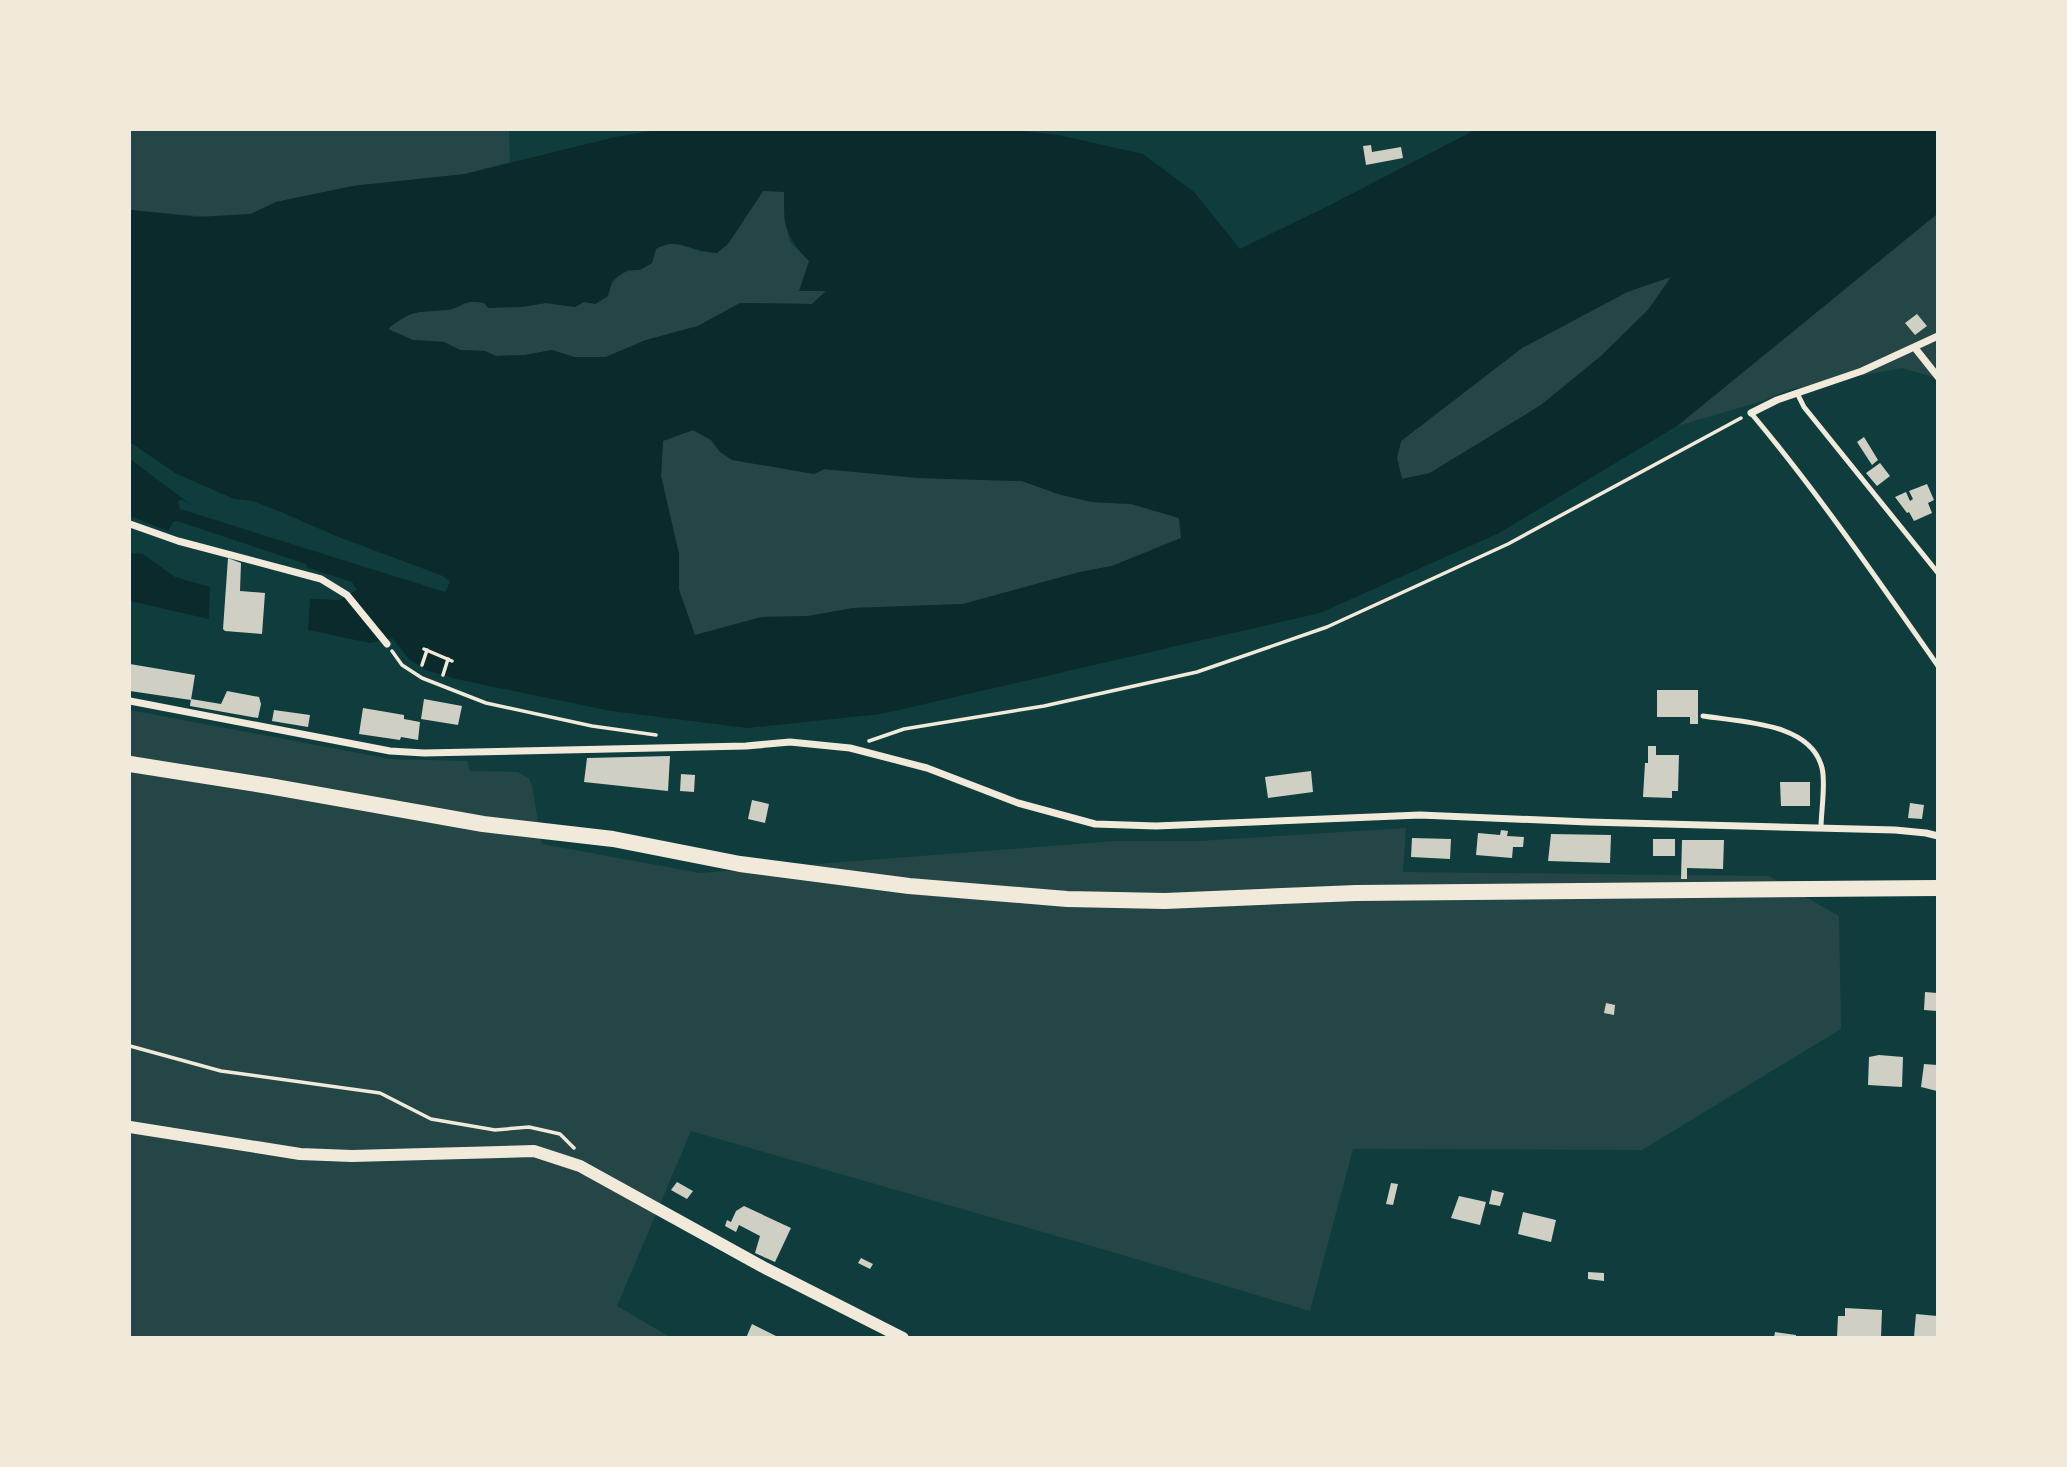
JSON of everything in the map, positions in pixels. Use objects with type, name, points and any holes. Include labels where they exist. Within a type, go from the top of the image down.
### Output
[{"type":"main road","points":[[130,764],[483,824],[613,839],[740,864],[909,886],[1067,899],[1165,901],[1356,892],[1937,888]]},
{"type":"street","points":[[1751,413],[1777,400],[1862,372],[1937,336]]},
{"type":"street","points":[[1915,348],[1937,377]]},
{"type":"street","points":[[130,524],[178,541],[321,579],[346,595],[387,644]]},
{"type":"street","points":[[130,701],[390,751],[424,753],[746,746],[790,742],[850,748],[927,768],[1018,803],[1095,824],[1156,826],[1420,815],[1895,830],[1937,836]]},
{"type":"street","points":[[130,1127],[300,1154],[352,1156],[534,1151],[580,1166],[763,1267],[903,1338]]},
{"type":"lane","points":[[1798,395],[1804,407],[1937,573]]},
{"type":"lane","points":[[1751,413],[1878,580],[1937,666]]},
{"type":"lane","points":[[1703,716],[1787,730],[1808,745],[1823,769],[1821,828]]},
{"type":"path","points":[[850,748],[904,729],[1044,706],[1197,672],[1327,627],[1508,544],[1751,413]]},
{"type":"path","points":[[387,644],[402,665],[422,678],[486,703],[592,726],[656,734]]},
{"type":"path","points":[[422,665],[426,650],[450,660],[443,675]]},
{"type":"path","points":[[130,1046],[221,1071],[380,1093],[431,1119],[495,1130],[529,1127],[560,1134],[577,1151],[580,1166]]},
{"type":"shaded area","points":[[130,130],[509,130],[510,162],[465,174],[353,186],[276,202],[251,214],[210,217],[130,210]]},
{"type":"shaded area","points":[[657,130],[1013,130],[1059,135],[1143,154],[1194,192],[1240,249],[1475,130],[1937,130],[1937,214],[1677,426],[1499,533],[1320,613],[881,714],[747,728],[611,711],[456,679],[426,670],[409,659],[392,638],[370,643],[308,630],[310,599],[339,600],[357,590],[352,582],[180,522],[174,521],[168,531],[130,516],[130,459],[190,504],[181,499],[178,502],[180,509],[445,592],[450,582],[443,576],[253,501],[234,499],[175,473],[130,442],[130,210],[197,217],[251,214],[276,202],[353,186],[465,174],[615,137]],"holes":[[[763,191],[784,192],[788,230],[809,261],[799,291],[826,291],[812,304],[740,303],[698,326],[646,340],[606,357],[574,357],[552,350],[496,356],[485,351],[460,350],[444,342],[413,340],[388,329],[415,313],[452,309],[470,302],[484,303],[488,308],[546,303],[575,307],[584,302],[595,304],[608,296],[612,281],[627,270],[640,270],[652,263],[656,249],[663,245],[678,244],[717,253],[728,244]],[[1671,277],[1648,310],[1601,356],[1541,405],[1430,473],[1402,479],[1397,458],[1401,441],[1522,348],[1627,292]],[[693,430],[711,440],[720,452],[732,460],[814,474],[824,469],[921,478],[1022,481],[1058,494],[1092,502],[1131,504],[1179,518],[1181,538],[1112,566],[963,604],[853,608],[808,616],[762,617],[695,635],[679,590],[679,554],[661,476],[663,441]]]},
{"type":"shaded area","points":[[763,191],[784,191],[784,218],[790,242],[809,261],[827,290],[812,304],[740,303],[698,326],[646,340],[606,357],[574,357],[552,350],[496,356],[485,351],[460,350],[444,342],[413,340],[387,329],[406,314],[433,309],[449,310],[469,300],[521,307],[546,303],[575,307],[607,296],[619,276],[640,270],[663,244],[672,242],[702,252],[728,244]]},
{"type":"shaded area","points":[[1937,214],[1937,378],[1902,368],[1788,390],[1763,401],[1677,426]]},
{"type":"shaded area","points":[[1672,276],[1648,310],[1601,356],[1541,405],[1430,473],[1402,479],[1397,458],[1401,441],[1522,348],[1627,292]]},
{"type":"shaded area","points":[[693,430],[711,440],[720,452],[814,474],[824,469],[914,478],[1022,481],[1058,494],[1092,502],[1131,504],[1180,518],[1181,538],[1112,566],[963,604],[854,608],[808,616],[762,617],[695,635],[679,590],[679,554],[661,476],[663,440]]},
{"type":"shaded area","points":[[130,553],[143,554],[175,577],[210,587],[209,619],[130,601]]},
{"type":"shaded area","points":[[130,710],[390,759],[467,761],[470,771],[517,772],[529,778],[532,786],[542,844],[700,873],[1115,841],[1198,841],[1406,828],[1403,872],[1769,876],[1839,916],[1841,1029],[1642,1150],[1353,1149],[1310,1311],[691,1131],[617,1306],[670,1337],[130,1337]]},
{"type":"building","points":[[1371,145],[1372,152],[1401,147],[1403,158],[1366,165],[1363,146]]},
{"type":"building","points":[[1917,314],[1927,326],[1915,335],[1905,323]]},
{"type":"building","points":[[1864,437],[1878,460],[1872,465],[1857,442]]},
{"type":"building","points":[[1880,463],[1890,476],[1877,486],[1866,473]]},
{"type":"building","points":[[1927,484],[1934,500],[1928,503],[1932,513],[1914,521],[1895,497],[1906,492],[1910,501],[1913,499],[1909,491]]},
{"type":"building","points":[[228,558],[241,563],[240,591],[265,593],[262,634],[223,629]]},
{"type":"building","points":[[130,664],[195,675],[191,700],[130,691]]},
{"type":"building","points":[[1657,690],[1698,690],[1698,724],[1690,724],[1690,717],[1657,717]]},
{"type":"building","points":[[227,691],[259,697],[261,704],[258,718],[190,706],[191,699],[221,704]]},
{"type":"building","points":[[424,699],[462,706],[458,725],[421,719]]},
{"type":"building","points":[[363,708],[404,715],[404,719],[420,722],[418,740],[359,734]]},
{"type":"building","points":[[274,710],[310,715],[308,727],[272,721]]},
{"type":"building","points":[[1648,746],[1656,746],[1656,755],[1679,755],[1678,791],[1672,791],[1672,798],[1643,797]]},
{"type":"building","points":[[670,756],[668,791],[584,782],[587,758]]},
{"type":"building","points":[[1311,771],[1313,792],[1268,798],[1265,777]]},
{"type":"building","points":[[681,774],[695,775],[694,792],[680,791]]},
{"type":"building","points":[[1780,782],[1810,782],[1810,806],[1781,806]]},
{"type":"building","points":[[752,800],[769,804],[765,823],[748,819]]},
{"type":"building","points":[[1910,803],[1924,805],[1922,819],[1908,818]]},
{"type":"building","points":[[1501,830],[1508,831],[1507,836],[1524,837],[1523,847],[1513,847],[1512,858],[1476,855],[1478,833],[1500,835]]},
{"type":"building","points":[[1551,834],[1611,835],[1610,863],[1548,861]]},
{"type":"building","points":[[1412,838],[1451,839],[1450,859],[1411,857]]},
{"type":"building","points":[[1653,839],[1675,839],[1675,856],[1653,856]]},
{"type":"building","points":[[1682,840],[1724,840],[1723,869],[1687,868],[1687,879],[1681,879]]},
{"type":"building","points":[[1925,992],[1937,993],[1937,1011],[1924,1010]]},
{"type":"building","points":[[1606,1003],[1615,1005],[1614,1015],[1604,1013]]},
{"type":"building","points":[[1869,1057],[1903,1057],[1902,1087],[1868,1085]]},
{"type":"building","points":[[1924,1064],[1937,1065],[1937,1091],[1921,1087]]},
{"type":"building","points":[[677,1182],[693,1191],[687,1199],[671,1190]]},
{"type":"building","points":[[1391,1183],[1398,1184],[1393,1205],[1386,1204]]},
{"type":"building","points":[[1492,1190],[1504,1193],[1500,1206],[1489,1204]]},
{"type":"building","points":[[1459,1196],[1486,1202],[1480,1225],[1451,1218]]},
{"type":"building","points":[[744,1206],[791,1228],[775,1262],[755,1253],[760,1236],[739,1225],[736,1232],[725,1226],[727,1220],[731,1222],[736,1211]]},
{"type":"building","points":[[1523,1212],[1556,1220],[1551,1242],[1518,1234]]},
{"type":"building","points":[[861,1258],[873,1264],[870,1269],[858,1263]]},
{"type":"building","points":[[1588,1272],[1604,1273],[1604,1281],[1588,1279]]},
{"type":"building","points":[[1845,1308],[1882,1310],[1881,1338],[1837,1337],[1838,1316],[1845,1316]]},
{"type":"building","points":[[1916,1314],[1937,1316],[1937,1338],[1914,1337]]},
{"type":"building","points":[[752,1324],[780,1338],[746,1338]]},
{"type":"building","points":[[1775,1332],[1796,1335],[1796,1338],[1774,1338]]}]
